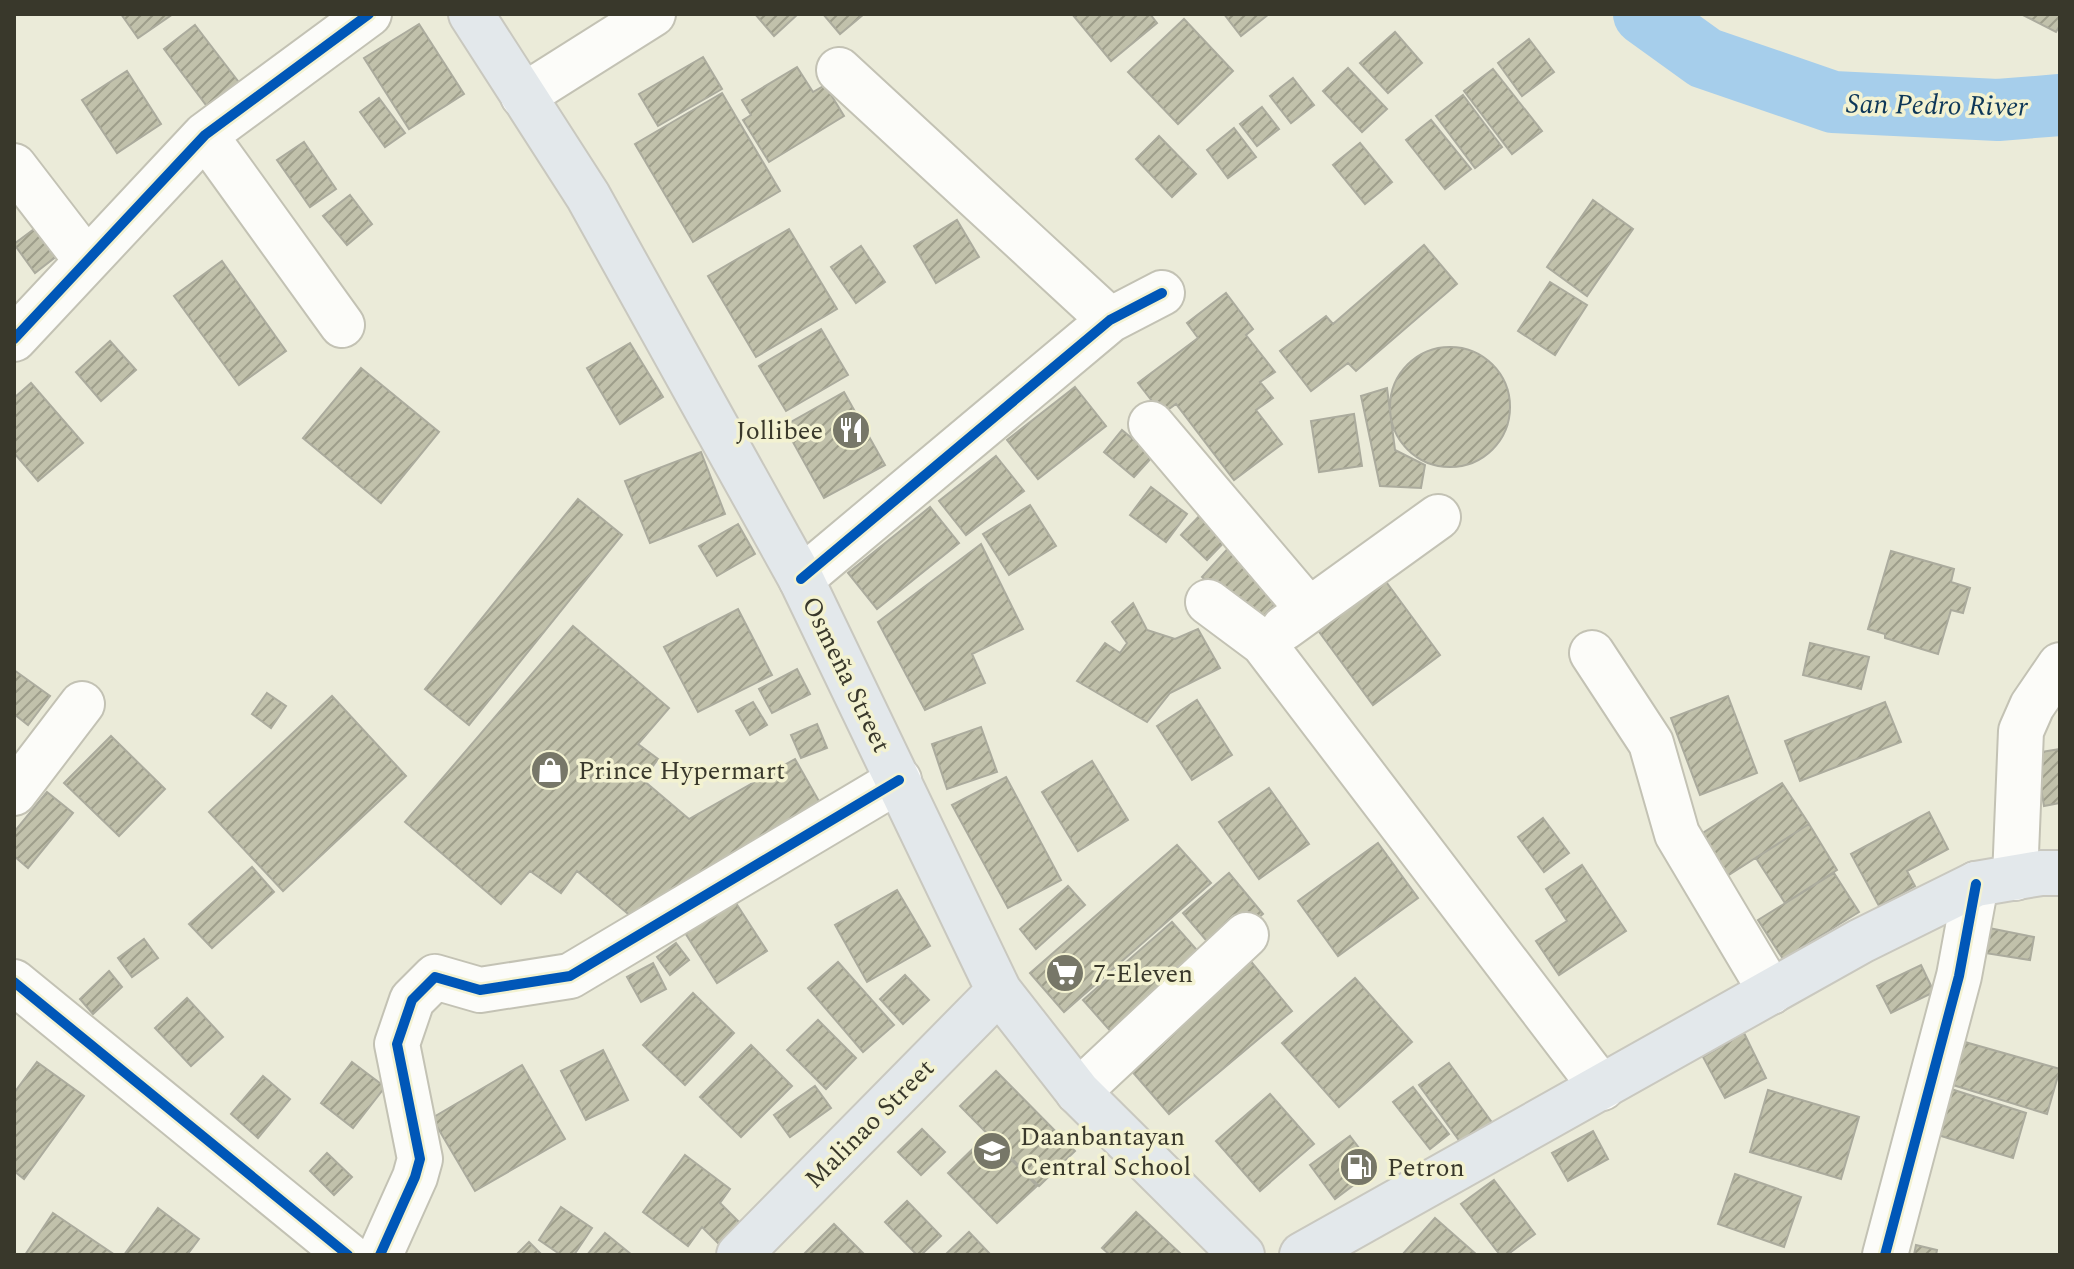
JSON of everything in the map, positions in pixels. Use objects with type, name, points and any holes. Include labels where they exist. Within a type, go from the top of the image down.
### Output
[{"type":"main road","name":"Osmeña Street","points":[[471,14],[588,196],[801,579],[999,991],[1078,1092],[1242,1255]]},
{"type":"main road","points":[[1302,1255],[1861,941],[1996,881],[2060,873]]},
{"type":"main road","name":"Malinao Street","points":[[739,1255],[999,991]]},
{"type":"street","points":[[14,339],[205,135],[369,14]]},
{"type":"street","points":[[523,96],[653,14]]},
{"type":"street","points":[[839,70],[1110,320]]},
{"type":"street","points":[[205,135],[342,325]]},
{"type":"street","points":[[14,166],[87,261]]},
{"type":"street","points":[[801,579],[1110,320],[1162,293]]},
{"type":"street","points":[[1151,424],[1309,610]]},
{"type":"street","points":[[1263,643],[1438,517]]},
{"type":"street","points":[[1208,602],[1263,643],[1602,1088]]},
{"type":"street","points":[[1592,653],[1651,743],[1677,834],[1771,992]]},
{"type":"street","points":[[1885,1255],[1959,976],[1996,881],[2021,731],[2032,706],[2060,665]]},
{"type":"street","points":[[14,793],[82,704]]},
{"type":"street","points":[[380,1255],[420,1159],[397,1044],[412,1000],[435,977],[480,990],[570,976],[899,780]]},
{"type":"street","points":[[1078,1092],[1246,935]]},
{"type":"street","points":[[14,982],[348,1255]]},
{"type":"building","points":[[121,14],[173,14],[138,38]]},
{"type":"building","points":[[755,14],[798,14],[774,36]]},
{"type":"building","points":[[823,14],[864,14],[840,34]]},
{"type":"building","points":[[1072,14],[1150,14],[1157,23],[1111,61]]},
{"type":"building","points":[[1224,14],[1269,14],[1241,36]]},
{"type":"building","points":[[2021,14],[2060,14],[2060,25],[2056,32]]},
{"type":"building","points":[[1184,19],[1233,71],[1178,124],[1128,72]]},
{"type":"building","points":[[419,24],[464,94],[409,129],[364,58]]},
{"type":"building","points":[[195,25],[241,85],[209,109],[164,49]]},
{"type":"building","points":[[1395,32],[1422,63],[1388,93],[1360,63]]},
{"type":"building","points":[[1529,39],[1554,72],[1522,96],[1498,63]]},
{"type":"building","points":[[703,57],[722,89],[658,126],[639,94]]},
{"type":"building","points":[[797,67],[813,92],[825,85],[844,116],[769,162],[743,120],[751,115],[742,100]]},
{"type":"building","points":[[1348,68],[1387,109],[1362,132],[1323,91]]},
{"type":"building","points":[[1493,69],[1542,131],[1512,154],[1464,91]]},
{"type":"building","points":[[127,71],[161,124],[117,153],[82,100]]},
{"type":"building","points":[[1293,78],[1314,105],[1291,123],[1270,96]]},
{"type":"building","points":[[722,93],[780,191],[693,242],[635,144]]},
{"type":"building","points":[[1463,95],[1502,147],[1475,168],[1436,116]]},
{"type":"building","points":[[379,98],[405,133],[385,147],[360,112]]},
{"type":"building","points":[[1262,107],[1279,129],[1257,146],[1240,124]]},
{"type":"building","points":[[1431,120],[1471,169],[1445,189],[1406,140]]},
{"type":"building","points":[[1234,128],[1256,157],[1228,178],[1207,150]]},
{"type":"building","points":[[1159,136],[1196,174],[1172,197],[1136,159]]},
{"type":"building","points":[[304,142],[336,189],[310,207],[277,160]]},
{"type":"building","points":[[1360,143],[1392,182],[1365,204],[1333,165]]},
{"type":"building","points":[[350,195],[372,224],[347,245],[323,216]]},
{"type":"building","points":[[1593,200],[1633,229],[1587,296],[1547,267]]},
{"type":"building","points":[[957,220],[979,257],[936,283],[914,246]]},
{"type":"building","points":[[41,224],[62,252],[35,273],[14,244]]},
{"type":"building","points":[[789,229],[837,309],[756,357],[708,276]]},
{"type":"building","points":[[1424,245],[1457,284],[1356,371],[1348,363],[1311,391],[1280,351],[1326,316],[1333,324]]},
{"type":"building","points":[[861,246],[885,282],[856,303],[831,267]]},
{"type":"building","points":[[222,261],[286,351],[239,385],[174,296]]},
{"type":"building","points":[[1550,282],[1587,305],[1555,355],[1518,331]]},
{"type":"building","points":[[1226,293],[1253,329],[1246,335],[1275,372],[1260,382],[1273,398],[1256,410],[1282,444],[1234,480],[1176,404],[1162,414],[1138,383],[1198,338],[1187,323]]},
{"type":"building","points":[[821,329],[848,375],[786,411],[759,366]]},
{"type":"building","points":[[110,341],[136,370],[101,401],[76,372]]},
{"type":"building","points":[[630,343],[663,397],[620,424],[587,368]]},
{"type":"building","points":[[1450,347],[1473,352],[1492,365],[1505,384],[1510,407],[1505,430],[1492,449],[1473,462],[1450,467],[1427,462],[1408,449],[1395,430],[1390,407],[1395,384],[1408,365],[1427,352]]},
{"type":"building","points":[[361,368],[439,432],[381,503],[303,438]]},
{"type":"building","points":[[31,383],[83,443],[38,481],[14,453],[14,398]]},
{"type":"building","points":[[1075,387],[1106,426],[1038,479],[1007,440]]},
{"type":"building","points":[[1387,388],[1395,450],[1425,465],[1421,488],[1380,486],[1361,396]]},
{"type":"building","points":[[844,392],[885,465],[824,498],[784,426]]},
{"type":"building","points":[[1354,414],[1362,466],[1319,472],[1311,421]]},
{"type":"building","points":[[1122,430],[1153,456],[1134,477],[1104,452]]},
{"type":"building","points":[[701,452],[725,514],[650,543],[625,481]]},
{"type":"building","points":[[996,456],[1024,491],[966,535],[939,501]]},
{"type":"building","points":[[1151,487],[1187,514],[1166,542],[1130,515]]},
{"type":"building","points":[[578,499],[622,535],[469,725],[425,689]]},
{"type":"building","points":[[1030,505],[1056,546],[1009,575],[983,534]]},
{"type":"building","points":[[930,507],[959,543],[877,609],[848,573]]},
{"type":"building","points":[[1207,508],[1233,533],[1207,560],[1181,535]]},
{"type":"building","points":[[738,524],[755,554],[717,576],[699,546]]},
{"type":"building","points":[[1233,543],[1286,592],[1254,626],[1202,577]]},
{"type":"building","points":[[981,544],[1023,629],[972,654],[985,683],[925,710],[878,622]]},
{"type":"building","points":[[1891,551],[1954,569],[1951,582],[1970,588],[1963,613],[1951,610],[1938,654],[1885,638],[1885,634],[1868,629]]},
{"type":"building","points":[[1384,579],[1440,655],[1373,705],[1317,629]]},
{"type":"building","points":[[1133,603],[1147,630],[1175,639],[1198,629],[1220,668],[1170,693],[1147,722],[1077,681],[1105,643],[1120,653],[1127,643],[1112,622]]},
{"type":"building","points":[[738,609],[772,675],[698,712],[664,647]]},
{"type":"building","name":"Prince Hypermart","points":[[573,626],[669,708],[638,744],[658,759],[643,780],[689,819],[795,759],[824,810],[633,918],[577,871],[561,893],[530,871],[501,904],[405,822]]},
{"type":"building","points":[[1810,643],[1869,657],[1861,689],[1803,675]]},
{"type":"building","points":[[797,669],[810,694],[772,713],[759,689]]},
{"type":"building","points":[[14,670],[50,696],[28,725],[14,714]]},
{"type":"building","points":[[267,693],[286,706],[271,728],[252,714]]},
{"type":"building","points":[[332,696],[406,776],[283,891],[209,812]]},
{"type":"building","points":[[1728,696],[1757,773],[1700,795],[1671,718]]},
{"type":"building","points":[[1197,700],[1232,755],[1192,780],[1157,726]]},
{"type":"building","points":[[753,702],[767,725],[750,735],[736,711]]},
{"type":"building","points":[[1885,702],[1901,742],[1800,781],[1785,741]]},
{"type":"building","points":[[817,724],[827,748],[801,758],[791,735]]},
{"type":"building","points":[[981,727],[997,772],[947,789],[932,744]]},
{"type":"building","points":[[111,736],[165,789],[119,836],[64,783]]},
{"type":"building","points":[[2060,749],[2060,803],[2044,806],[2035,753]]},
{"type":"building","points":[[1092,761],[1128,820],[1078,851],[1042,792]]},
{"type":"building","points":[[1006,777],[1061,880],[1008,908],[952,805]]},
{"type":"building","points":[[1782,783],[1809,824],[1727,876],[1701,834]]},
{"type":"building","points":[[1269,788],[1309,844],[1259,879],[1219,822]]},
{"type":"building","points":[[47,792],[73,813],[28,868],[14,856],[14,832]]},
{"type":"building","points":[[1929,812],[1948,849],[1907,871],[1915,886],[1879,906],[1851,854]]},
{"type":"building","points":[[1543,818],[1569,853],[1544,872],[1518,837]]},
{"type":"building","points":[[1809,824],[1837,870],[1785,903],[1756,858]]},
{"type":"building","points":[[1378,843],[1418,898],[1338,956],[1298,901]]},
{"type":"building","points":[[1177,845],[1211,883],[1064,1012],[1030,973]]},
{"type":"building","points":[[1582,865],[1626,931],[1559,975],[1536,941],[1567,921],[1546,889]]},
{"type":"building","points":[[252,867],[274,892],[212,948],[189,924]]},
{"type":"building","points":[[1229,873],[1263,914],[1217,953],[1183,913]]},
{"type":"building","points":[[1834,873],[1859,912],[1783,959],[1758,920]]},
{"type":"building","points":[[1068,886],[1085,905],[1036,949],[1020,929]]},
{"type":"building","points":[[897,890],[930,946],[867,982],[835,925]]},
{"type":"building","points":[[732,897],[767,951],[717,983],[682,928]]},
{"type":"building","points":[[1172,922],[1210,965],[1121,1043],[1083,1000]]},
{"type":"building","points":[[1989,928],[2034,937],[2030,960],[1985,953]]},
{"type":"building","points":[[144,939],[158,958],[132,977],[118,958]]},
{"type":"building","points":[[676,943],[689,960],[670,975],[657,957]]},
{"type":"building","points":[[1248,958],[1292,1011],[1169,1114],[1124,1062]]},
{"type":"building","points":[[838,962],[894,1025],[863,1052],[808,988]]},
{"type":"building","points":[[653,963],[666,989],[641,1002],[627,977]]},
{"type":"building","points":[[1921,965],[1934,992],[1891,1013],[1877,986]]},
{"type":"building","points":[[109,971],[122,987],[93,1014],[80,999]]},
{"type":"building","points":[[905,975],[929,1000],[903,1024],[880,999]]},
{"type":"building","points":[[1355,978],[1412,1042],[1339,1107],[1282,1043]]},
{"type":"building","points":[[693,993],[734,1033],[685,1085],[643,1045]]},
{"type":"building","points":[[187,998],[223,1037],[191,1066],[155,1028]]},
{"type":"building","points":[[818,1020],[856,1058],[826,1089],[787,1050]]},
{"type":"building","points":[[1744,1033],[1766,1078],[1725,1098],[1703,1057]]},
{"type":"building","points":[[1965,1042],[2060,1069],[2047,1114],[1953,1085]]},
{"type":"building","points":[[751,1045],[792,1086],[741,1137],[700,1097]]},
{"type":"building","points":[[603,1050],[628,1100],[586,1120],[561,1071]]},
{"type":"building","points":[[37,1062],[84,1096],[24,1179],[14,1171],[14,1093]]},
{"type":"building","points":[[352,1062],[385,1087],[353,1128],[321,1103]]},
{"type":"building","points":[[1449,1063],[1496,1128],[1466,1150],[1419,1085]]},
{"type":"building","points":[[522,1065],[565,1139],[475,1191],[432,1118]]},
{"type":"building","points":[[996,1071],[1075,1151],[1039,1186],[960,1106]]},
{"type":"building","points":[[263,1076],[290,1099],[258,1138],[231,1114]]},
{"type":"building","points":[[815,1086],[831,1108],[790,1137],[774,1115]]},
{"type":"building","points":[[1413,1087],[1449,1134],[1430,1149],[1393,1102]]},
{"type":"building","points":[[1951,1089],[2026,1113],[2013,1158],[1938,1135]]},
{"type":"building","points":[[1768,1090],[1859,1117],[1841,1179],[1750,1152]]},
{"type":"building","points":[[1270,1094],[1314,1144],[1260,1191],[1216,1141]]},
{"type":"building","points":[[922,1129],[945,1152],[921,1175],[898,1152]]},
{"type":"building","points":[[1593,1131],[1608,1159],[1568,1181],[1552,1153]]},
{"type":"building","points":[[987,1135],[1037,1186],[997,1223],[948,1173]]},
{"type":"building","points":[[1350,1136],[1375,1169],[1335,1199],[1310,1165]]},
{"type":"building","points":[[327,1153],[352,1177],[334,1195],[310,1171]]},
{"type":"building","points":[[685,1155],[730,1189],[720,1203],[741,1224],[720,1245],[702,1227],[688,1246],[643,1212]]},
{"type":"building","points":[[1735,1174],[1801,1197],[1784,1247],[1718,1224]]},
{"type":"building","points":[[1494,1180],[1535,1234],[1507,1255],[1500,1255],[1461,1204]]},
{"type":"building","points":[[907,1201],[941,1236],[921,1255],[917,1255],[885,1222]]},
{"type":"building","points":[[561,1207],[592,1228],[574,1255],[561,1255],[539,1240]]},
{"type":"building","points":[[158,1208],[199,1239],[187,1255],[124,1255]]},
{"type":"building","points":[[1136,1212],[1182,1255],[1110,1255],[1102,1248]]},
{"type":"building","points":[[53,1213],[115,1255],[25,1255]]},
{"type":"building","points":[[1435,1218],[1477,1255],[1402,1255]]},
{"type":"building","points":[[834,1224],[865,1255],[803,1255]]},
{"type":"building","points":[[969,1232],[991,1255],[945,1255]]},
{"type":"building","points":[[605,1233],[632,1255],[587,1255]]},
{"type":"building","points":[[529,1242],[542,1255],[516,1255]]},
{"type":"building","points":[[1916,1245],[1937,1250],[1936,1255],[1914,1255]]},
{"type":"waterway","name":"San Pedro River","points":[[1644,14],[1705,58],[1833,102],[1998,110],[2060,105]]},
{"type":"cycle path","points":[[14,339],[205,135],[369,14]]},
{"type":"cycle path","points":[[801,579],[1110,320],[1162,293]]},
{"type":"cycle path","points":[[380,1255],[420,1159],[397,1044],[412,1000],[435,977],[480,990],[570,976],[899,780]]},
{"type":"cycle path","points":[[1885,1255],[1959,976],[1976,884]]},
{"type":"cycle path","points":[[14,982],[348,1255]]},
{"type":"place","name":"Jollibee","points":[[851,430]]},
{"type":"place","name":"Prince Hypermart","points":[[550,770]]},
{"type":"place","name":"7-Eleven","points":[[1065,973]]},
{"type":"place","name":"Daanbantayan Central School","points":[[992,1151]]},
{"type":"place","name":"Petron","points":[[1359,1167]]}]
